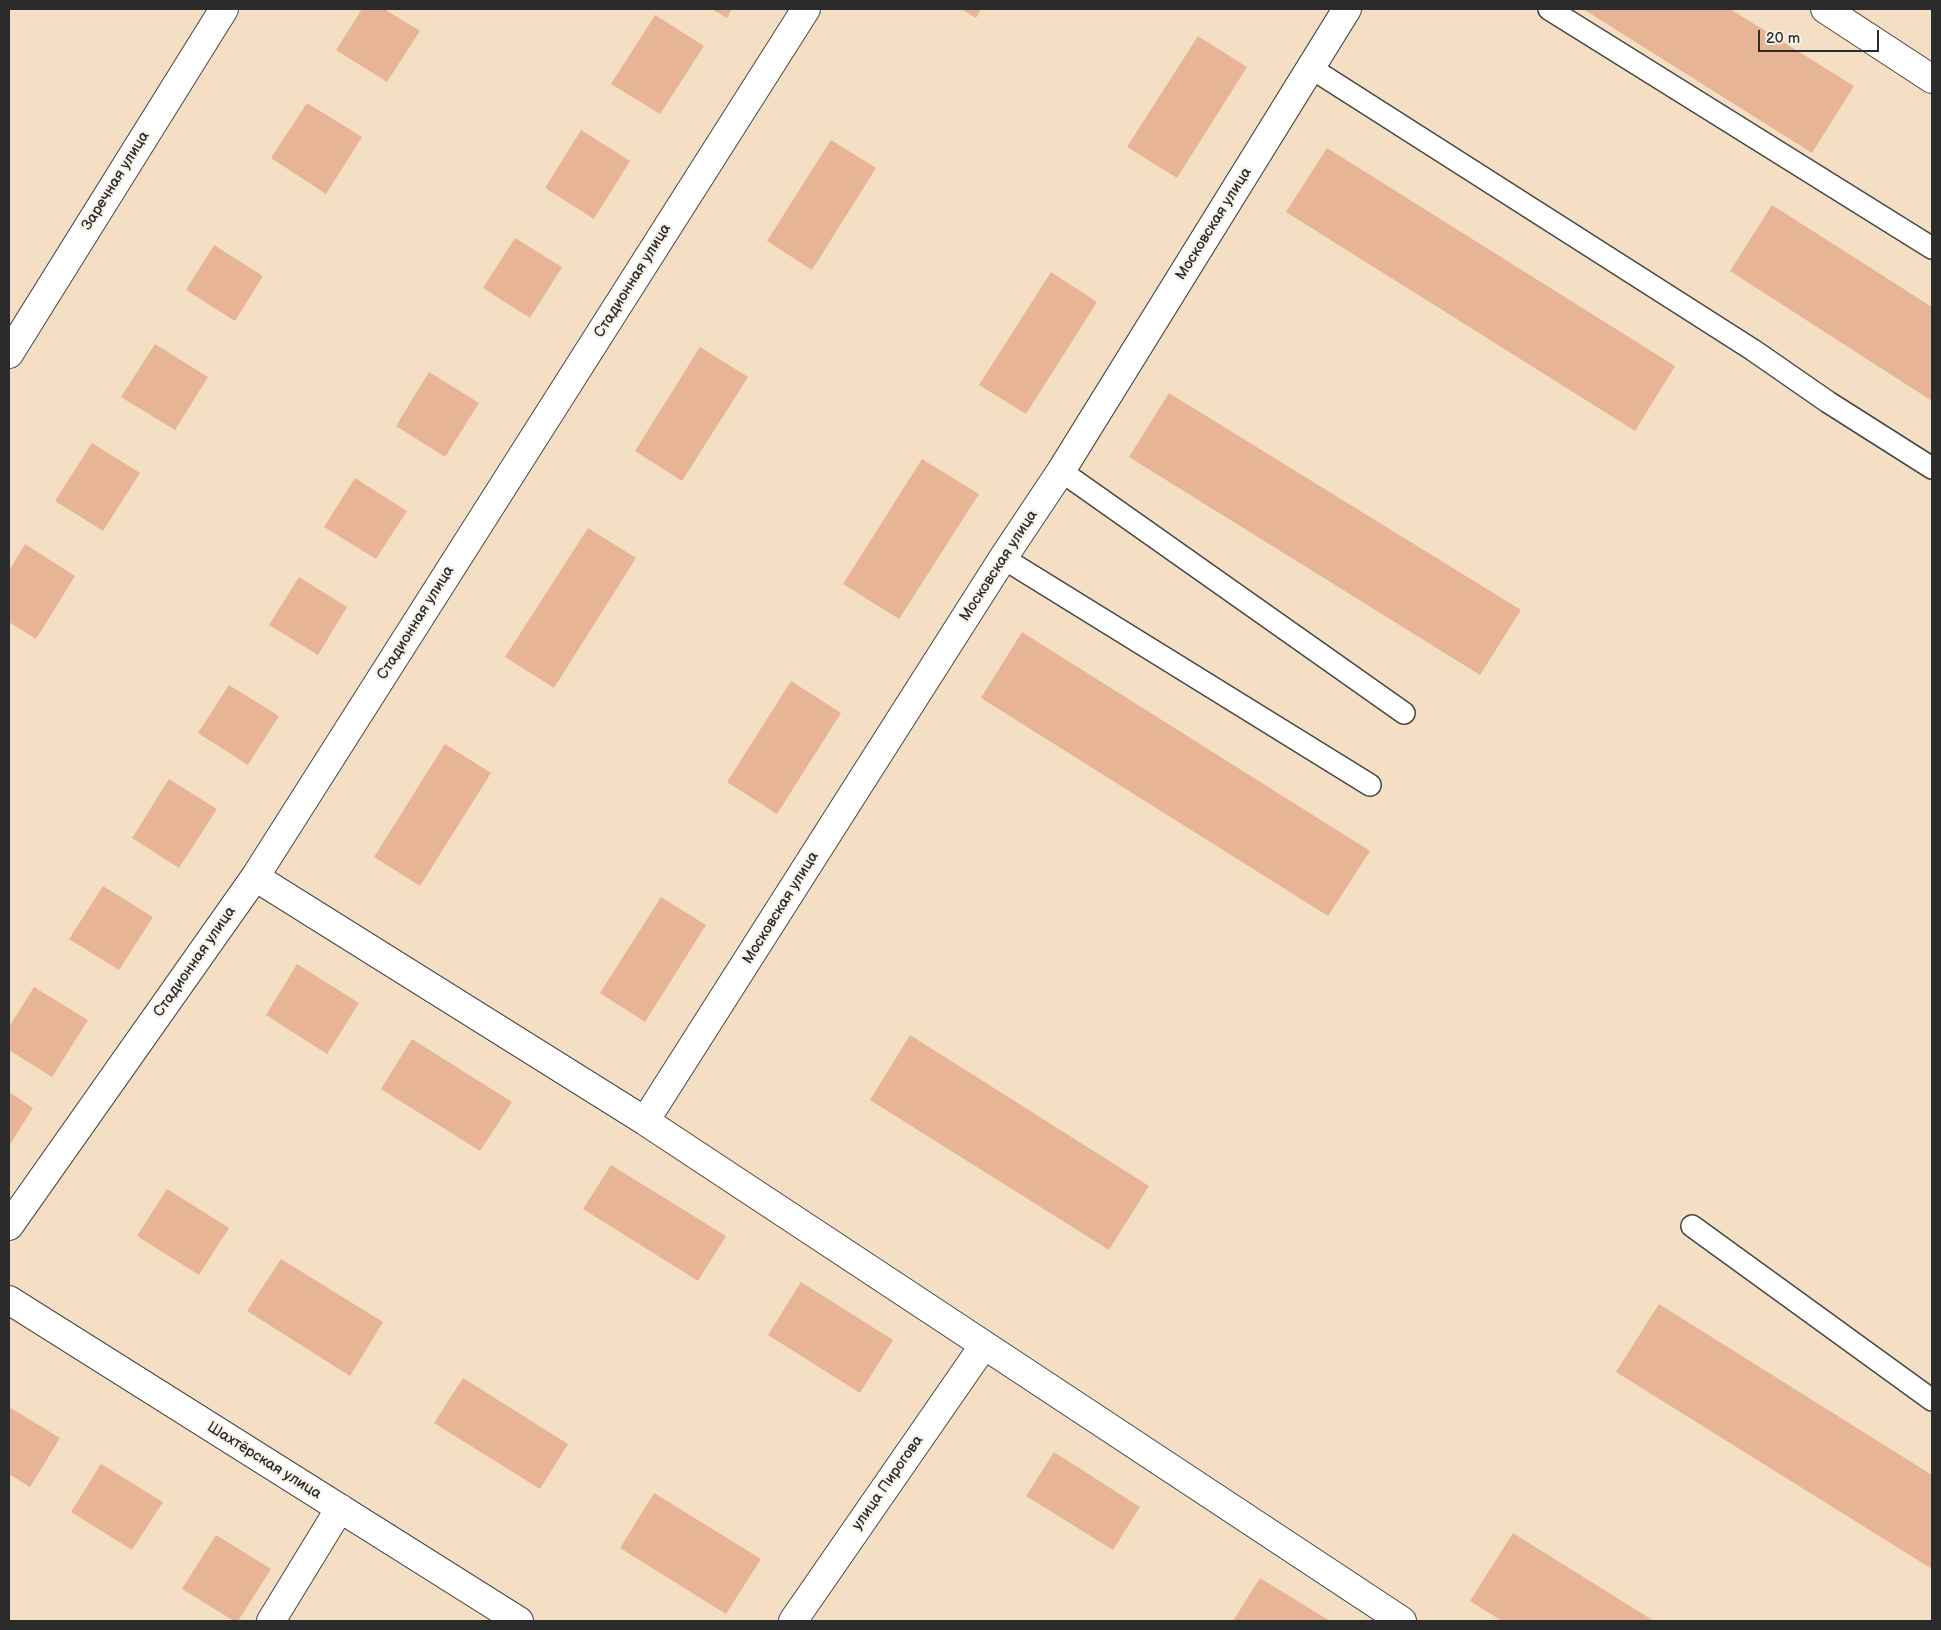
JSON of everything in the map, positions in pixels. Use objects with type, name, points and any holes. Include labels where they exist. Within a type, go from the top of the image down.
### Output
[{"type":"street","name":"Заречная улица","points":[[9,354],[224,9]]},
{"type":"street","name":"Стадионная улица","points":[[9,1226],[255,877],[806,9]]},
{"type":"street","name":"Московская улица","points":[[645,1121],[1003,558],[1061,471],[1348,9]]},
{"type":"street","points":[[1825,9],[1932,78]]},
{"type":"street","points":[[255,877],[645,1121],[1402,1621]]},
{"type":"street","name":"Шахтёрская улица","points":[[9,1300],[519,1621]]},
{"type":"street","name":"улица Пирогова","points":[[793,1621],[984,1345]]},
{"type":"street","points":[[271,1621],[340,1508]]},
{"type":"lane","points":[[1549,9],[1932,248]]},
{"type":"lane","points":[[1311,68],[1744,344],[1828,402],[1932,468]]},
{"type":"lane","points":[[1061,471],[1404,713]]},
{"type":"lane","points":[[1003,558],[1370,786]]},
{"type":"lane","points":[[1692,1226],[1932,1400]]},
{"type":"building","points":[[362,9],[384,9],[420,31],[387,82],[336,50]]},
{"type":"building","points":[[712,9],[732,9],[727,18]]},
{"type":"building","points":[[961,9],[981,9],[976,18]]},
{"type":"building","points":[[1583,9],[1730,9],[1854,86],[1812,153]]},
{"type":"building","points":[[655,15],[704,46],[660,114],[611,84]]},
{"type":"building","points":[[1198,36],[1247,67],[1177,178],[1127,147]]},
{"type":"building","points":[[307,103],[362,137],[326,194],[271,158]]},
{"type":"building","points":[[581,130],[630,161],[594,219],[545,188]]},
{"type":"building","points":[[831,140],[876,168],[812,270],[767,241]]},
{"type":"building","points":[[1327,148],[1675,366],[1635,431],[1286,212]]},
{"type":"building","points":[[1772,205],[1932,307],[1932,401],[1730,271]]},
{"type":"building","points":[[515,238],[562,267],[530,318],[483,288]]},
{"type":"building","points":[[214,245],[263,276],[235,321],[186,290]]},
{"type":"building","points":[[1051,272],[1097,302],[1026,414],[979,385]]},
{"type":"building","points":[[155,344],[208,377],[175,430],[121,397]]},
{"type":"building","points":[[700,347],[748,377],[682,481],[635,451]]},
{"type":"building","points":[[429,372],[479,403],[445,457],[396,426]]},
{"type":"building","points":[[1169,393],[1521,610],[1480,675],[1129,457]]},
{"type":"building","points":[[92,443],[140,473],[103,531],[55,501]]},
{"type":"building","points":[[922,459],[979,494],[899,619],[843,584]]},
{"type":"building","points":[[355,478],[407,511],[376,559],[324,527]]},
{"type":"building","points":[[588,528],[636,558],[554,688],[505,657]]},
{"type":"building","points":[[25,544],[75,576],[36,639],[9,622],[9,571]]},
{"type":"building","points":[[299,577],[347,607],[318,655],[269,625]]},
{"type":"building","points":[[1022,632],[1370,851],[1328,916],[981,698]]},
{"type":"building","points":[[791,681],[841,713],[777,814],[727,782]]},
{"type":"building","points":[[229,685],[279,716],[248,765],[198,733]]},
{"type":"building","points":[[445,744],[491,773],[420,886],[374,857]]},
{"type":"building","points":[[169,779],[217,809],[179,868],[132,838]]},
{"type":"building","points":[[103,886],[153,917],[119,970],[69,939]]},
{"type":"building","points":[[661,897],[706,925],[645,1022],[600,993]]},
{"type":"building","points":[[297,964],[359,1003],[327,1054],[266,1015]]},
{"type":"building","points":[[34,987],[88,1020],[52,1077],[9,1050],[9,1027]]},
{"type":"building","points":[[910,1035],[1149,1186],[1109,1250],[870,1100]]},
{"type":"building","points":[[412,1039],[512,1102],[480,1151],[381,1089]]},
{"type":"building","points":[[9,1092],[33,1108],[9,1146]]},
{"type":"building","points":[[611,1165],[726,1236],[698,1281],[583,1209]]},
{"type":"building","points":[[167,1189],[229,1228],[199,1275],[137,1236]]},
{"type":"building","points":[[281,1259],[383,1322],[350,1376],[247,1311]]},
{"type":"building","points":[[801,1282],[893,1340],[860,1393],[768,1335]]},
{"type":"building","points":[[1659,1304],[1932,1475],[1932,1569],[1616,1372]]},
{"type":"building","points":[[463,1378],[568,1444],[540,1489],[434,1423]]},
{"type":"building","points":[[9,1407],[60,1438],[30,1487],[9,1474]]},
{"type":"building","points":[[1054,1452],[1140,1507],[1113,1550],[1026,1496]]},
{"type":"building","points":[[101,1464],[163,1502],[132,1550],[71,1512]]},
{"type":"building","points":[[654,1493],[761,1559],[726,1614],[620,1548]]},
{"type":"building","points":[[1513,1533],[1654,1621],[1502,1621],[1470,1601]]},
{"type":"building","points":[[216,1535],[271,1569],[238,1621],[234,1621],[182,1589]]},
{"type":"building","points":[[1260,1578],[1330,1621],[1233,1621]]}]
